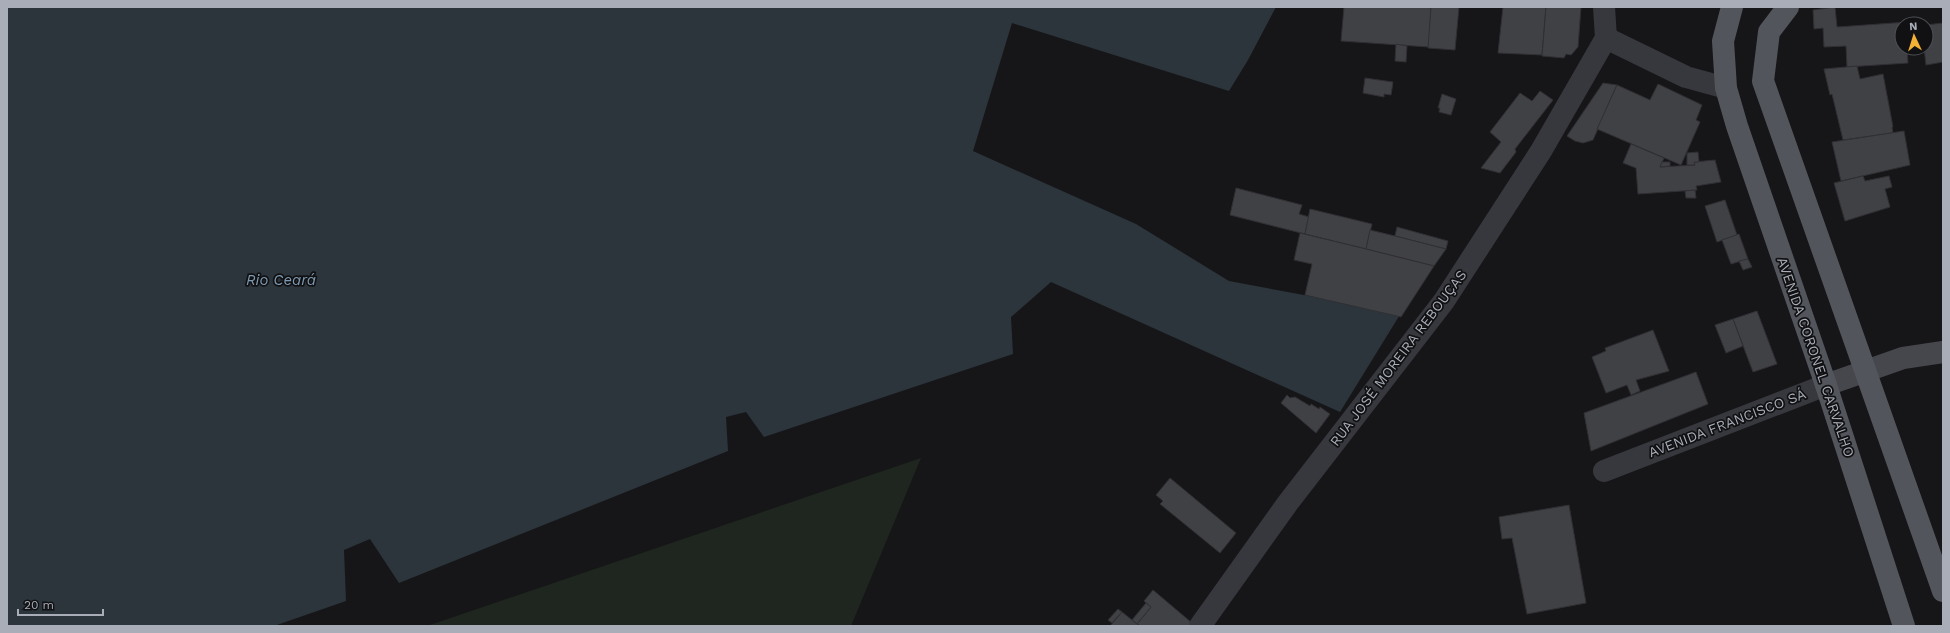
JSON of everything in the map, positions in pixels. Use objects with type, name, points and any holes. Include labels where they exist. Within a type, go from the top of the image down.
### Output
[{"type":"main road","name":"AVENIDA CORONEL CARVALHO","points":[[1732,7],[1724,40],[1726,88],[1737,126],[1826,385],[1904,626]]},
{"type":"main road","points":[[1788,7],[1770,32],[1763,81],[1943,591]]},
{"type":"main road","name":"AVENIDA FRANCISCO SÁ","points":[[1826,385],[1903,358],[1943,352]]},
{"type":"street","points":[[1604,7],[1606,38],[1686,77],[1726,88]]},
{"type":"street","name":"RUA JOSÉ MOREIRA REBOUÇAS","points":[[1200,626],[1287,504],[1444,301],[1541,151],[1606,38]]},
{"type":"street","name":"AVENIDA FRANCISCO SÁ","points":[[1604,471],[1826,385]]},
{"type":"shaded area","points":[[921,458],[851,626],[427,626]]},
{"type":"water","name":"Rio Ceará","points":[[7,7],[1276,7],[1248,60],[1229,91],[1012,23],[973,151],[1136,224],[1229,281],[1401,313],[1340,412],[1051,282],[1011,317],[1013,354],[764,437],[746,412],[726,417],[728,451],[399,583],[370,539],[344,550],[346,601],[274,626],[7,626]]},
{"type":"building","points":[[1344,7],[1431,7],[1429,47],[1341,41]]},
{"type":"building","points":[[1431,7],[1459,7],[1455,50],[1428,48]]},
{"type":"building","points":[[1503,7],[1546,7],[1542,55],[1498,53]]},
{"type":"building","points":[[1546,7],[1581,7],[1578,47],[1571,55],[1566,54],[1564,58],[1542,56]]},
{"type":"building","points":[[1835,7],[1837,27],[1894,23],[1894,56],[1908,56],[1908,63],[1847,67],[1846,46],[1824,47],[1823,28],[1814,29],[1813,10]]},
{"type":"building","points":[[1943,23],[1943,62],[1926,65],[1925,56],[1934,56],[1934,24]]},
{"type":"building","points":[[1396,44],[1407,46],[1406,62],[1395,61]]},
{"type":"building","points":[[1857,66],[1860,79],[1883,74],[1893,133],[1843,140],[1832,94],[1830,95],[1824,69]]},
{"type":"building","points":[[1365,78],[1393,82],[1391,95],[1384,94],[1384,97],[1363,93]]},
{"type":"building","points":[[1603,83],[1617,85],[1593,140],[1583,143],[1575,141],[1567,136]]},
{"type":"building","points":[[1658,84],[1702,105],[1696,120],[1700,122],[1681,165],[1597,129],[1617,85],[1650,100]]},
{"type":"building","points":[[1540,91],[1553,100],[1515,149],[1516,152],[1500,173],[1481,168],[1501,142],[1490,132],[1520,93],[1532,101]]},
{"type":"building","points":[[1442,94],[1456,99],[1451,115],[1439,112],[1440,108],[1438,108]]},
{"type":"building","points":[[1904,131],[1910,165],[1841,181],[1832,142]]},
{"type":"building","points":[[1631,144],[1664,158],[1660,167],[1695,165],[1694,162],[1715,160],[1721,182],[1696,186],[1697,190],[1638,194],[1636,168],[1623,163]]},
{"type":"building","points":[[1698,152],[1699,162],[1694,162],[1695,165],[1687,165],[1687,153]]},
{"type":"building","points":[[1662,162],[1670,162],[1670,166],[1660,167]]},
{"type":"building","points":[[1863,176],[1865,181],[1889,176],[1892,187],[1885,189],[1890,207],[1845,221],[1834,183]]},
{"type":"building","points":[[1236,188],[1302,205],[1299,214],[1309,217],[1305,234],[1230,215]]},
{"type":"building","points":[[1695,190],[1696,198],[1686,198],[1685,191]]},
{"type":"building","points":[[1725,200],[1737,235],[1717,242],[1705,206]]},
{"type":"building","points":[[1310,209],[1372,224],[1366,249],[1305,234]]},
{"type":"building","points":[[1397,227],[1448,241],[1446,249],[1395,236]]},
{"type":"building","points":[[1370,230],[1446,249],[1434,266],[1366,249]]},
{"type":"building","points":[[1300,233],[1434,266],[1401,317],[1305,295],[1312,264],[1294,260]]},
{"type":"building","points":[[1739,234],[1748,259],[1731,264],[1722,240]]},
{"type":"building","points":[[1748,259],[1752,267],[1743,270],[1739,261]]},
{"type":"building","points":[[1757,311],[1777,364],[1753,372],[1733,319]]},
{"type":"building","points":[[1733,319],[1743,346],[1726,353],[1715,325]]},
{"type":"building","points":[[1653,330],[1669,371],[1636,380],[1640,391],[1631,395],[1627,385],[1606,393],[1592,357],[1606,351],[1605,348]]},
{"type":"building","points":[[1696,372],[1708,404],[1591,451],[1584,413]]},
{"type":"building","points":[[1287,395],[1290,398],[1295,397],[1310,406],[1311,404],[1319,409],[1320,407],[1330,414],[1316,433],[1281,403]]},
{"type":"building","points":[[1170,478],[1236,533],[1220,553],[1160,504],[1163,501],[1156,495]]},
{"type":"building","points":[[1569,505],[1586,603],[1527,614],[1512,538],[1502,539],[1499,517]]},
{"type":"building","points":[[1153,590],[1192,623],[1190,626],[1140,626],[1137,624],[1151,607],[1144,601]]},
{"type":"building","points":[[1146,603],[1151,607],[1137,624],[1132,620]]},
{"type":"building","points":[[1118,609],[1122,612],[1112,623],[1108,620]]},
{"type":"building","points":[[1122,612],[1137,624],[1140,626],[1110,626]]}]
